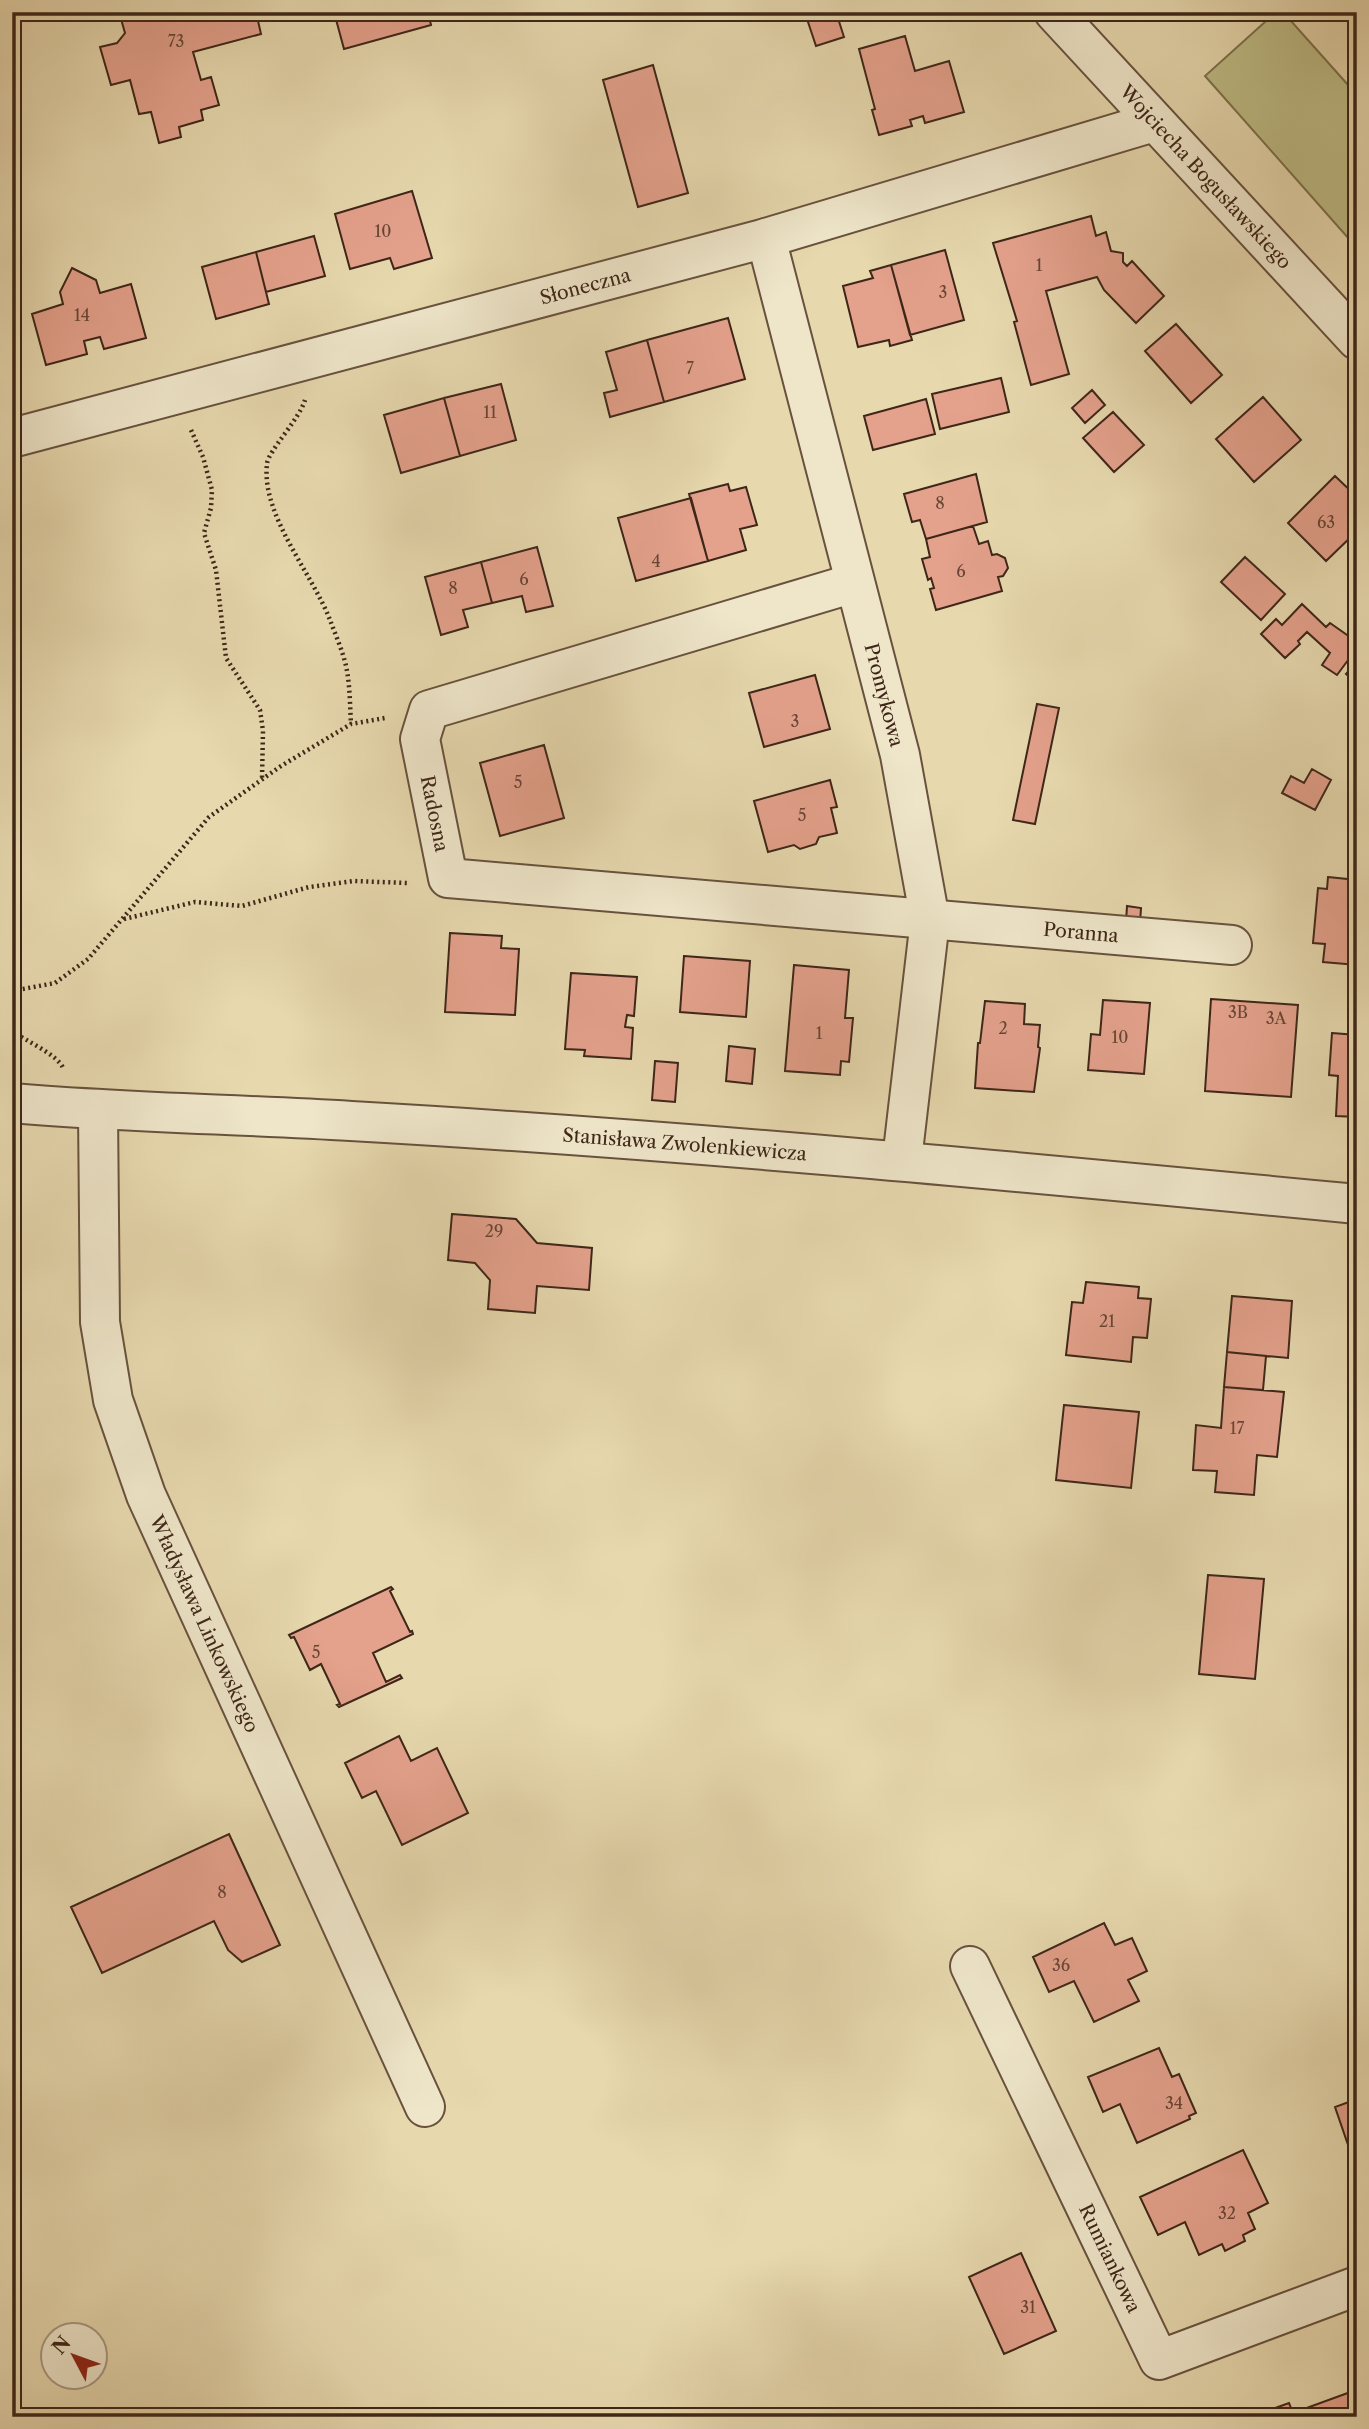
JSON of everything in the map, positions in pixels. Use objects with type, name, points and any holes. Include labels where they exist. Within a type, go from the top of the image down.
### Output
[{"type":"street","name":"Wojciecha Bogusławskiego","points":[[1054,12],[1357,340]]},
{"type":"street","name":"Słoneczna","points":[[12,438],[766,238],[1154,122]]},
{"type":"street","name":"Promykowa","points":[[766,238],[900,755],[930,920],[902,1160]]},
{"type":"street","points":[[429,710],[854,583]]},
{"type":"street","name":"Radosna","points":[[429,710],[420,739],[448,878],[930,920]]},
{"type":"street","name":"Poranna","points":[[930,920],[1232,945]]},
{"type":"street","name":"Stanisława Zwolenkiewicza","points":[[12,1104],[98,1111],[350,1121],[902,1160],[1357,1204]]},
{"type":"street","name":"Władysława Linkowskiego","points":[[98,1111],[100,1322],[113,1400],[146,1495],[425,2107]]},
{"type":"street","name":"Rumiankowa","points":[[971,1966],[1159,2360],[1357,2286]]},
{"type":"path","points":[[319,357],[301,413],[267,461],[270,494],[282,530],[308,573],[330,619],[347,670],[351,724]]},
{"type":"path","points":[[178,394],[203,457],[212,490],[211,508],[204,533],[216,570],[226,658],[260,710],[263,731],[262,779]]},
{"type":"path","points":[[12,991],[55,984],[88,960],[209,817],[262,779],[351,724],[429,710]]},
{"type":"path","points":[[123,919],[195,902],[242,906],[309,887],[354,881],[403,884],[448,878]]},
{"type":"shaded area","points":[[1276,12],[1283,12],[1357,95],[1357,248],[1205,76]]},
{"type":"building","points":[[119,12],[256,12],[261,34],[193,52],[201,80],[211,77],[219,105],[201,110],[203,120],[179,127],[181,137],[159,143],[151,112],[139,114],[130,80],[111,85],[100,47],[117,43],[125,33]]},
{"type":"building","points":[[334,12],[428,12],[431,25],[344,49]]},
{"type":"building","points":[[819,12],[836,12],[844,37],[816,46],[806,16]]},
{"type":"building","points":[[905,36],[915,71],[949,61],[964,112],[925,123],[923,116],[910,120],[912,126],[879,135],[859,49]]},
{"type":"building","points":[[653,65],[688,193],[638,207],[603,80]]},
{"type":"building","points":[[412,191],[432,258],[394,269],[390,258],[350,269],[335,214]]},
{"type":"building","points":[[1091,216],[1096,236],[1106,232],[1111,251],[1123,253],[1123,262],[1127,266],[1132,261],[1164,296],[1136,323],[1104,290],[1097,277],[1046,291],[1069,374],[1031,385],[1014,322],[1017,321],[993,243]]},
{"type":"building","points":[[314,236],[325,276],[266,292],[256,252]]},
{"type":"building","points":[[945,250],[964,320],[910,335],[891,265]]},
{"type":"building","points":[[256,252],[269,304],[216,319],[202,267]]},
{"type":"building","points":[[891,265],[912,340],[890,346],[889,340],[858,347],[843,286],[873,278],[870,271]]},
{"type":"building","points":[[72,268],[96,280],[100,293],[131,284],[146,338],[104,349],[100,337],[84,341],[87,354],[46,365],[32,314],[63,304],[60,292]]},
{"type":"building","points":[[728,318],[745,379],[664,402],[647,340]]},
{"type":"building","points":[[1176,324],[1222,375],[1191,403],[1145,351]]},
{"type":"building","points":[[647,340],[664,402],[610,417],[604,393],[617,390],[606,352]]},
{"type":"building","points":[[1001,378],[1009,412],[940,429],[932,394]]},
{"type":"building","points":[[501,384],[516,440],[460,456],[444,398]]},
{"type":"building","points":[[1092,390],[1105,405],[1085,423],[1072,408]]},
{"type":"building","points":[[1263,397],[1301,440],[1254,482],[1216,439]]},
{"type":"building","points":[[444,398],[460,456],[401,473],[384,415]]},
{"type":"building","points":[[926,399],[935,434],[873,450],[864,416]]},
{"type":"building","points":[[1113,412],[1144,445],[1114,472],[1083,438]]},
{"type":"building","points":[[976,474],[987,522],[926,539],[920,520],[912,522],[904,494]]},
{"type":"building","points":[[1335,476],[1357,497],[1357,531],[1326,561],[1288,523]]},
{"type":"building","points":[[728,484],[730,491],[746,487],[757,525],[740,529],[746,550],[708,561],[689,494]]},
{"type":"building","points":[[691,498],[708,561],[636,581],[618,518]]},
{"type":"building","points":[[973,526],[979,544],[988,541],[992,555],[1005,558],[1008,568],[1003,576],[998,577],[1002,591],[936,610],[930,589],[934,588],[931,578],[928,580],[922,559],[930,557],[926,539]]},
{"type":"building","points":[[537,547],[553,606],[526,612],[522,596],[492,603],[481,562]]},
{"type":"building","points":[[1245,557],[1285,594],[1261,620],[1221,582]]},
{"type":"building","points":[[481,562],[492,603],[463,610],[468,627],[441,635],[425,577]]},
{"type":"building","points":[[1302,604],[1326,627],[1330,623],[1357,642],[1357,648],[1337,675],[1322,665],[1330,653],[1307,632],[1298,641],[1300,644],[1285,658],[1261,634],[1276,619],[1282,625]]},
{"type":"building","points":[[1357,662],[1357,684],[1346,674]]},
{"type":"building","points":[[815,675],[830,729],[764,747],[749,693]]},
{"type":"building","points":[[1037,704],[1059,708],[1035,824],[1013,820]]},
{"type":"building","points":[[544,745],[564,818],[500,836],[480,763]]},
{"type":"building","points":[[1312,769],[1331,780],[1315,810],[1282,793],[1291,776],[1304,783]]},
{"type":"building","points":[[830,780],[837,807],[831,808],[837,833],[819,837],[816,844],[800,849],[794,845],[768,852],[754,801]]},
{"type":"building","points":[[1328,877],[1357,880],[1357,965],[1323,962],[1325,944],[1313,943],[1318,888],[1327,889]]},
{"type":"building","points":[[1127,906],[1141,908],[1140,923],[1126,922]]},
{"type":"building","points":[[450,933],[502,936],[501,948],[519,949],[515,1015],[445,1012]]},
{"type":"building","points":[[684,956],[750,961],[746,1017],[680,1012]]},
{"type":"building","points":[[794,965],[849,970],[845,1018],[853,1018],[849,1062],[841,1061],[840,1075],[785,1071]]},
{"type":"building","points":[[571,973],[637,977],[634,1016],[627,1015],[625,1027],[633,1028],[631,1059],[584,1056],[585,1050],[565,1049]]},
{"type":"building","points":[[1211,999],[1298,1005],[1291,1097],[1205,1091]]},
{"type":"building","points":[[1103,1000],[1150,1003],[1144,1074],[1088,1070],[1091,1034],[1100,1035]]},
{"type":"building","points":[[985,1001],[1025,1004],[1024,1024],[1040,1025],[1034,1092],[975,1088],[978,1043]]},
{"type":"building","points":[[1332,1033],[1357,1035],[1357,1117],[1336,1116],[1338,1076],[1329,1075]]},
{"type":"building","points":[[729,1046],[755,1049],[752,1084],[726,1081]]},
{"type":"building","points":[[655,1061],[678,1063],[675,1102],[652,1100]]},
{"type":"building","points":[[452,1214],[516,1219],[537,1243],[592,1248],[589,1290],[537,1286],[535,1313],[488,1309],[490,1280],[475,1263],[448,1260]]},
{"type":"building","points":[[12,1239],[19,1239],[14,1306],[12,1306]]},
{"type":"building","points":[[1086,1282],[1139,1287],[1138,1298],[1151,1299],[1147,1338],[1133,1337],[1131,1362],[1066,1355],[1072,1302],[1083,1303]]},
{"type":"building","points":[[1232,1296],[1292,1301],[1288,1358],[1227,1352]]},
{"type":"building","points":[[1227,1352],[1266,1356],[1263,1390],[1224,1387]]},
{"type":"building","points":[[1224,1387],[1284,1392],[1277,1457],[1257,1455],[1254,1495],[1215,1492],[1217,1471],[1193,1470],[1196,1425],[1221,1428]]},
{"type":"building","points":[[1064,1405],[1139,1412],[1131,1488],[1056,1480]]},
{"type":"building","points":[[1208,1575],[1264,1579],[1255,1679],[1199,1674]]},
{"type":"building","points":[[391,1587],[393,1589],[390,1591],[413,1634],[373,1653],[386,1682],[400,1675],[402,1678],[339,1707],[321,1664],[310,1670],[294,1637],[289,1635]]},
{"type":"building","points":[[399,1736],[411,1761],[437,1748],[468,1813],[402,1845],[376,1791],[362,1798],[345,1763]]},
{"type":"building","points":[[229,1834],[280,1945],[242,1962],[228,1950],[214,1921],[102,1973],[71,1907]]},
{"type":"building","points":[[1104,1923],[1115,1945],[1132,1938],[1147,1971],[1128,1980],[1139,2001],[1094,2022],[1074,1981],[1049,1992],[1033,1957]]},
{"type":"building","points":[[1159,2048],[1172,2077],[1179,2074],[1196,2113],[1189,2116],[1190,2119],[1137,2143],[1120,2104],[1103,2112],[1088,2077]]},
{"type":"building","points":[[1357,2099],[1357,2171],[1335,2107]]},
{"type":"building","points":[[1243,2150],[1268,2203],[1248,2213],[1255,2229],[1243,2235],[1245,2241],[1225,2251],[1222,2244],[1199,2255],[1185,2222],[1158,2235],[1140,2197]]},
{"type":"building","points":[[1021,2253],[1056,2331],[1004,2354],[969,2277]]},
{"type":"building","points":[[1356,2390],[1357,2417],[1250,2417],[1289,2403],[1293,2413]]}]
